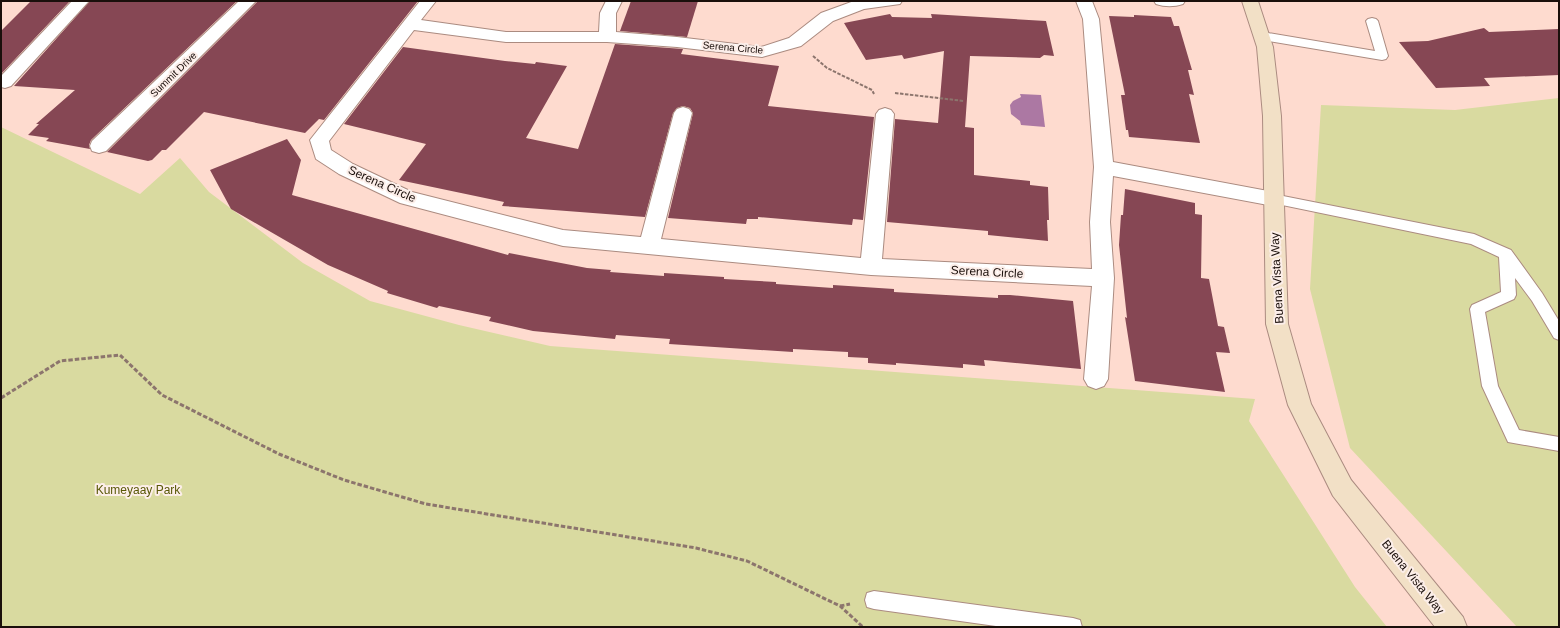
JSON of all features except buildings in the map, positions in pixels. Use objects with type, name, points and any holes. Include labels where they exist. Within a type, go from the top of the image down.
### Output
[{"type":"street","points":[[5,82],[81,1]]},
{"type":"street","name":"Summit Drive","points":[[99,146],[248,1]]},
{"type":"street","name":"Serena Circle","points":[[428,1],[319,140],[323,154],[346,169],[407,198],[563,238],[871,267],[1103,278]]},
{"type":"street","points":[[607,37],[608,13],[614,1]]},
{"type":"street","name":"Serena Circle","points":[[410,24],[506,37],[607,37],[678,42],[762,52],[795,42],[827,18],[860,4],[894,1]]},
{"type":"street","points":[[1084,1],[1091,19],[1104,167],[1100,222],[1103,278],[1096,379]]},
{"type":"street","points":[[1162,1],[1177,1]]},
{"type":"street","name":"Buena Vista Way","points":[[1250,1],[1265,47],[1272,116],[1277,324],[1300,405],[1342,488],[1453,627]]},
{"type":"street","points":[[649,245],[683,113]]},
{"type":"street","points":[[871,267],[885,114]]},
{"type":"street","points":[[1104,167],[1273,199]]},
{"type":"lane","points":[[1262,36],[1382,56],[1372,21]]},
{"type":"lane","points":[[1273,199],[1474,239],[1506,254],[1537,297],[1559,334]]},
{"type":"lane","points":[[1506,254],[1510,295],[1477,309],[1490,386],[1514,437],[1559,444]]},
{"type":"lane","points":[[874,600],[1073,627]]},
{"type":"path","points":[[795,42],[827,68],[872,90],[880,91]]},
{"type":"path","points":[[872,90],[885,114]]},
{"type":"path","points":[[888,92],[964,101]]},
{"type":"path","points":[[1,398],[60,361],[120,355],[162,395],[279,454],[344,480],[426,504],[696,548],[747,561],[840,606],[863,627]]},
{"type":"green space","points":[[1559,98],[1559,627],[1517,627],[1350,448],[1310,289],[1321,105],[1455,110]]},
{"type":"green space","name":"Kumeyaay Park","points":[[1,127],[140,194],[180,158],[209,192],[303,263],[370,301],[459,325],[550,346],[1255,399],[1249,421],[1355,587],[1387,627],[1,627]]},
{"type":"shaded area","points":[[1020,94],[1041,95],[1045,127],[1021,125],[1020,121],[1011,114],[1010,105],[1013,101],[1021,97]]}]
